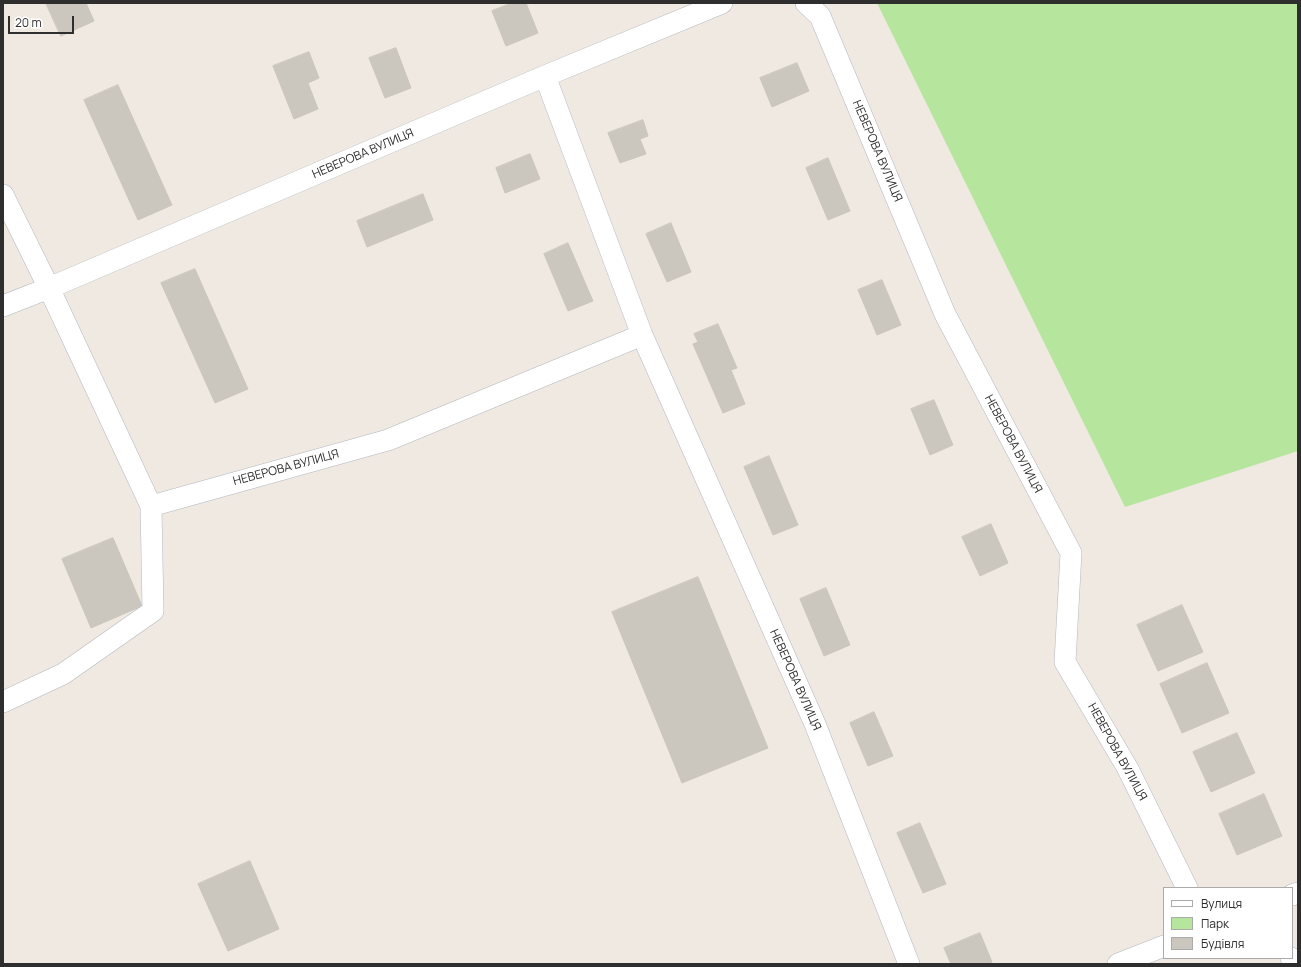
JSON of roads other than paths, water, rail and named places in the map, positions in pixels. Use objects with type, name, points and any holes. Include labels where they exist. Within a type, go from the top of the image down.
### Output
[{"type":"street","name":"НЕВЕРОВА ВУЛИЦЯ","points":[[3,306],[49,288],[545,76],[722,3]]},
{"type":"street","name":"НЕВЕРОВА ВУЛИЦЯ","points":[[806,3],[820,16],[945,314],[1071,553],[1066,662],[1128,769],[1187,887]]},
{"type":"street","name":"НЕВЕРОВА ВУЛИЦЯ","points":[[545,76],[642,335],[814,724],[909,964]]},
{"type":"street","points":[[3,196],[49,288],[151,506],[154,611],[63,674],[3,702]]},
{"type":"street","name":"НЕВЕРОВА ВУЛИЦЯ","points":[[151,506],[388,440],[642,335]]},
{"type":"street","points":[[1118,964],[1163,946]]}]
